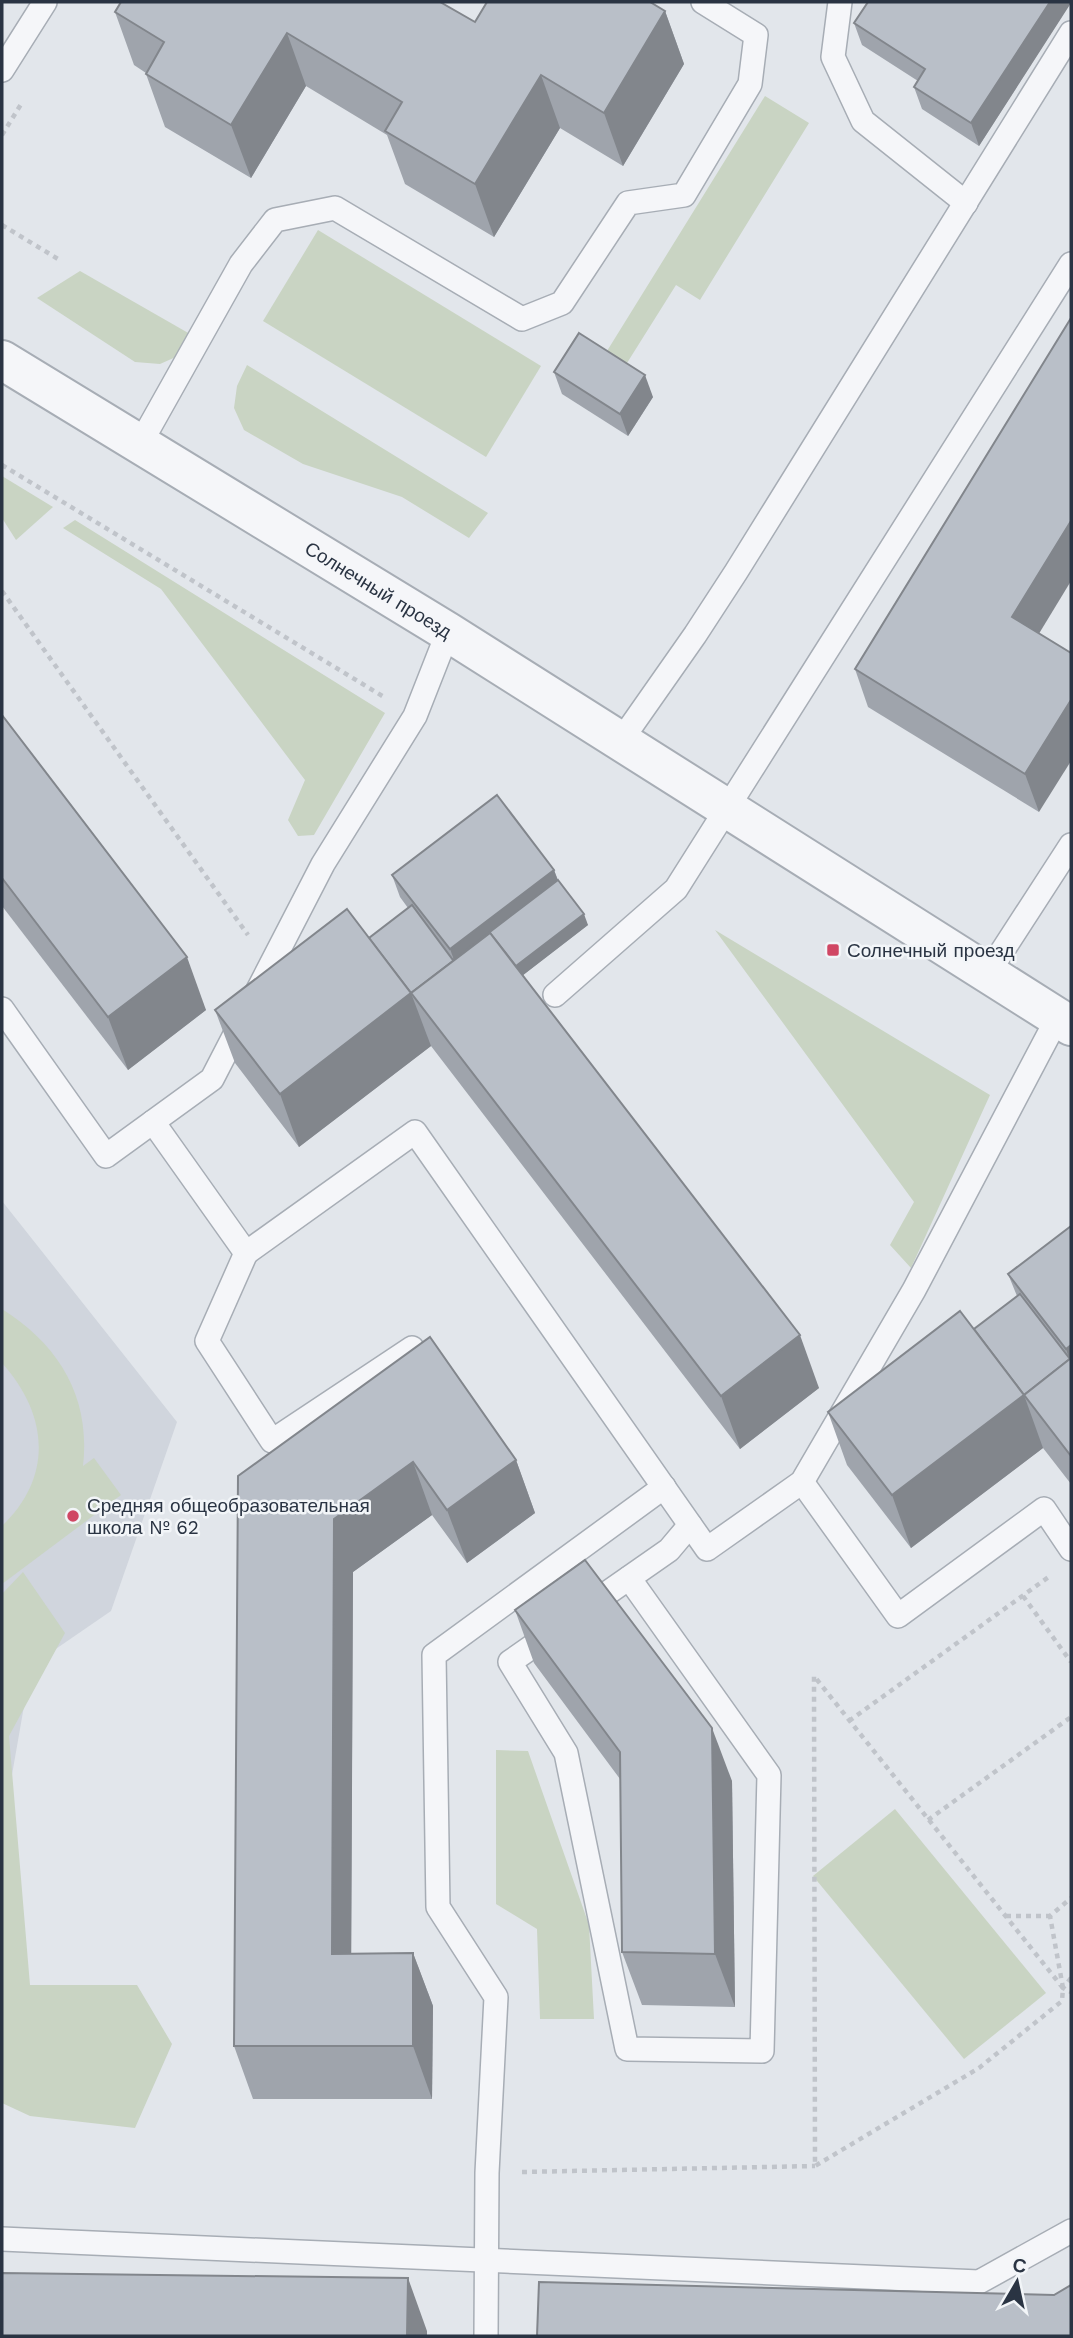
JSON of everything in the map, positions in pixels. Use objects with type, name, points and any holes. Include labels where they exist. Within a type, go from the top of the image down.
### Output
[{"type":"street","name":"Солнечный проезд","points":[[2,360],[448,632],[1065,1022]]},
{"type":"lane","points":[[2,70],[45,2]]},
{"type":"lane","points":[[140,444],[241,264],[275,220],[335,208],[522,319],[562,303],[628,203],[684,195],[750,84],[756,35],[703,2]]},
{"type":"lane","points":[[840,2],[833,57],[863,121],[966,203]]},
{"type":"lane","points":[[620,742],[736,572],[1071,33]]},
{"type":"lane","points":[[555,995],[676,889],[1071,264]]},
{"type":"lane","points":[[2,1009],[106,1156],[212,1079],[323,864],[415,716],[448,632]]},
{"type":"lane","points":[[988,973],[1071,845]]},
{"type":"lane","points":[[412,1348],[272,1441],[207,1341],[246,1253],[415,1132],[707,1549],[802,1482],[1065,1022]]},
{"type":"lane","points":[[153,1122],[246,1253]]},
{"type":"lane","points":[[802,1482],[898,1616],[1044,1509],[1071,1549]]},
{"type":"lane","points":[[486,2336],[487,2173],[496,1997],[438,1907],[434,1655],[664,1488]]},
{"type":"lane","points":[[629,1578],[769,1775],[762,2051],[627,2049],[566,1754],[510,1662],[629,1578],[669,1550],[690,1525]]},
{"type":"lane","points":[[2,2239],[979,2283],[1071,2231]]},
{"type":"path","points":[[2,225],[58,259]]},
{"type":"path","points":[[2,465],[415,716]]},
{"type":"path","points":[[2,591],[271,967]]},
{"type":"path","points":[[849,1721],[1052,1575]]},
{"type":"path","points":[[1023,1595],[1071,1662]]},
{"type":"path","points":[[815,2166],[814,1676],[1063,1988],[1071,1992]]},
{"type":"path","points":[[928,1819],[1071,1717]]},
{"type":"path","points":[[1005,1916],[1050,1916],[1071,1898]]},
{"type":"path","points":[[487,2173],[815,2166],[979,2068],[1062,2001],[1063,1988],[1050,1916]]},
{"type":"path","points":[[1063,1988],[1071,1978]]},
{"type":"shaded area","name":"Средняя общеобразовательная школа № 62","points":[[2,1201],[177,1422],[111,1611],[31,1666],[2,1832]]},
{"type":"green space","points":[[765,96],[809,123],[700,300],[676,285],[627,363],[607,351]]},
{"type":"green space","points":[[318,230],[541,366],[486,457],[263,321]]},
{"type":"green space","points":[[80,271],[190,334],[178,356],[160,364],[135,362],[37,298]]},
{"type":"green space","points":[[247,365],[488,513],[469,538],[402,497],[303,464],[244,430],[234,408],[237,386]]},
{"type":"green space","points":[[2,476],[53,507],[16,540],[2,518]]},
{"type":"green space","points":[[75,520],[385,713],[314,835],[298,836],[288,820],[305,780],[161,589],[63,528]]},
{"type":"green space","points":[[715,930],[990,1095],[911,1268],[890,1245],[914,1202]]},
{"type":"green space","points":[[2,1309],[22,1323],[55,1356],[76,1395],[82,1417],[83,1466],[94,1458],[121,1495],[2,1584],[2,1526],[19,1507],[30,1487],[37,1466],[39,1445],[29,1403],[2,1363]]},
{"type":"green space","points":[[23,1572],[65,1633],[9,1736],[30,1985],[137,1985],[172,2044],[135,2128],[30,2116],[2,2103],[2,1594]]},
{"type":"green space","points":[[496,1750],[528,1751],[589,1925],[594,2019],[540,2019],[537,1929],[496,1904]]},
{"type":"green space","points":[[895,1809],[1046,1993],[964,2059],[813,1876]]},
{"type":"building","points":[[121,2],[440,2],[475,22],[487,2],[650,2],[665,11],[604,113],[541,75],[475,184],[385,131],[402,102],[287,33],[231,125],[146,74],[164,42],[115,12]]},
{"type":"building","points":[[868,2],[1050,2],[971,123],[914,87],[925,69],[854,23]]},
{"type":"building","points":[[1071,318],[1071,521],[1012,617],[1071,653],[1071,700],[1025,774],[855,669]]},
{"type":"building","points":[[579,333],[645,375],[620,414],[554,372]]},
{"type":"building","points":[[2,715],[187,957],[108,1017],[2,878]]},
{"type":"building","points":[[497,795],[554,870],[450,949],[392,875]]},
{"type":"building","points":[[558,880],[584,914],[516,966],[490,933],[411,993],[369,938],[412,905],[453,960]]},
{"type":"building","points":[[347,909],[411,993],[280,1094],[215,1010]]},
{"type":"building","points":[[490,933],[800,1335],[721,1396],[411,993]]},
{"type":"building","points":[[1071,1226],[1071,1345],[1066,1349],[1008,1274]]},
{"type":"building","points":[[1020,1294],[1070,1359],[1024,1395],[974,1329]]},
{"type":"building","points":[[960,1311],[1024,1395],[892,1495],[828,1412]]},
{"type":"building","points":[[430,1337],[516,1460],[447,1510],[413,1462],[334,1519],[332,1954],[413,1953],[413,2046],[234,2046],[238,1476]]},
{"type":"building","points":[[1071,1358],[1071,1456],[1024,1395]]},
{"type":"building","points":[[585,1560],[712,1728],[715,1954],[622,1952],[620,1752],[515,1610]]},
{"type":"building","points":[[2,2273],[408,2278],[407,2336],[2,2336]]},
{"type":"building","points":[[539,2282],[1054,2295],[1071,2285],[1071,2336],[537,2336]]},
{"type":"place","name":"Солнечный проезд","points":[[833,950]]},
{"type":"place","name":"Средняя общеобразовательная школа № 62","points":[[73,1516]]}]
